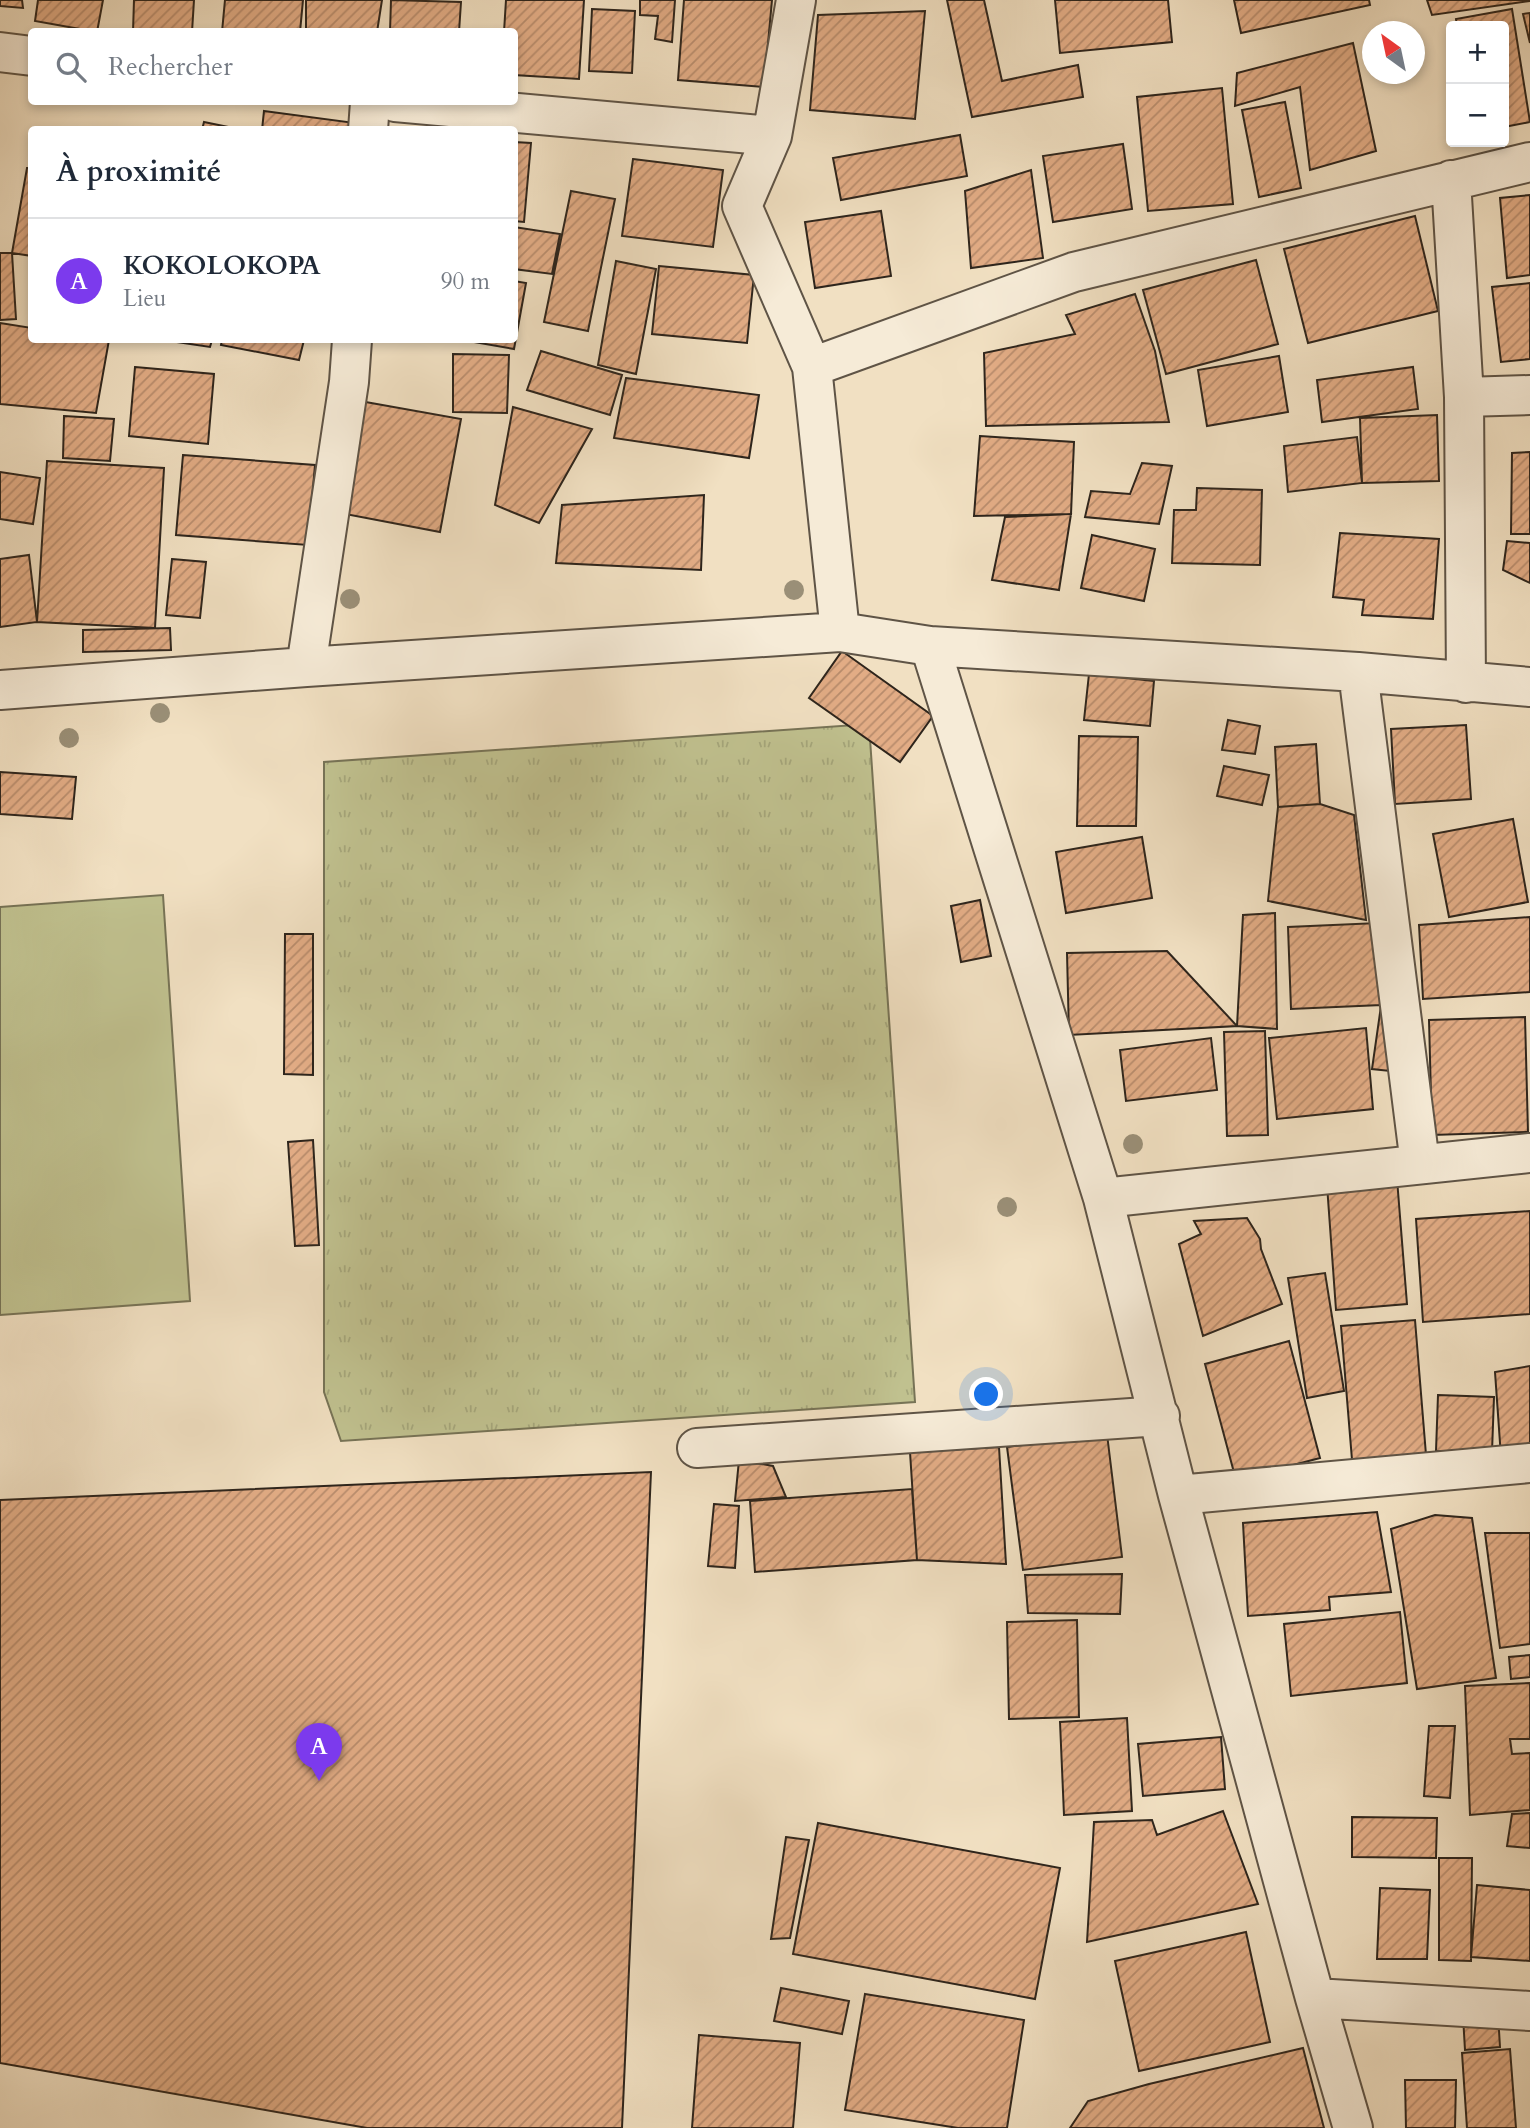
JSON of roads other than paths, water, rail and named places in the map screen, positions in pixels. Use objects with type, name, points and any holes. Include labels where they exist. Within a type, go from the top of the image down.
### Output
[{"type":"street","points":[[796,0],[772,136],[742,206],[811,367],[840,632]]},
{"type":"street","points":[[0,52],[28,56]]},
{"type":"street","points":[[368,126],[370,105]]},
{"type":"street","points":[[428,105],[772,136]]},
{"type":"street","points":[[811,367],[1074,272],[1530,162]]},
{"type":"street","points":[[1451,180],[1464,397],[1466,683]]},
{"type":"street","points":[[306,667],[349,382],[352,343]]},
{"type":"street","points":[[1464,397],[1530,395]]},
{"type":"street","points":[[0,690],[840,632],[930,646],[1358,672],[1530,687]]},
{"type":"street","points":[[930,646],[1103,1198],[1178,1495],[1353,2128]]},
{"type":"street","points":[[1358,672],[1420,1164]]},
{"type":"street","points":[[1103,1198],[1530,1153]]},
{"type":"street","points":[[697,1448],[1160,1416]]},
{"type":"street","points":[[1178,1495],[1530,1463]]},
{"type":"street","points":[[1315,1998],[1530,2011]]},
{"type":"place","name":"KOKOLOKOPA","points":[[319,1781]]}]
